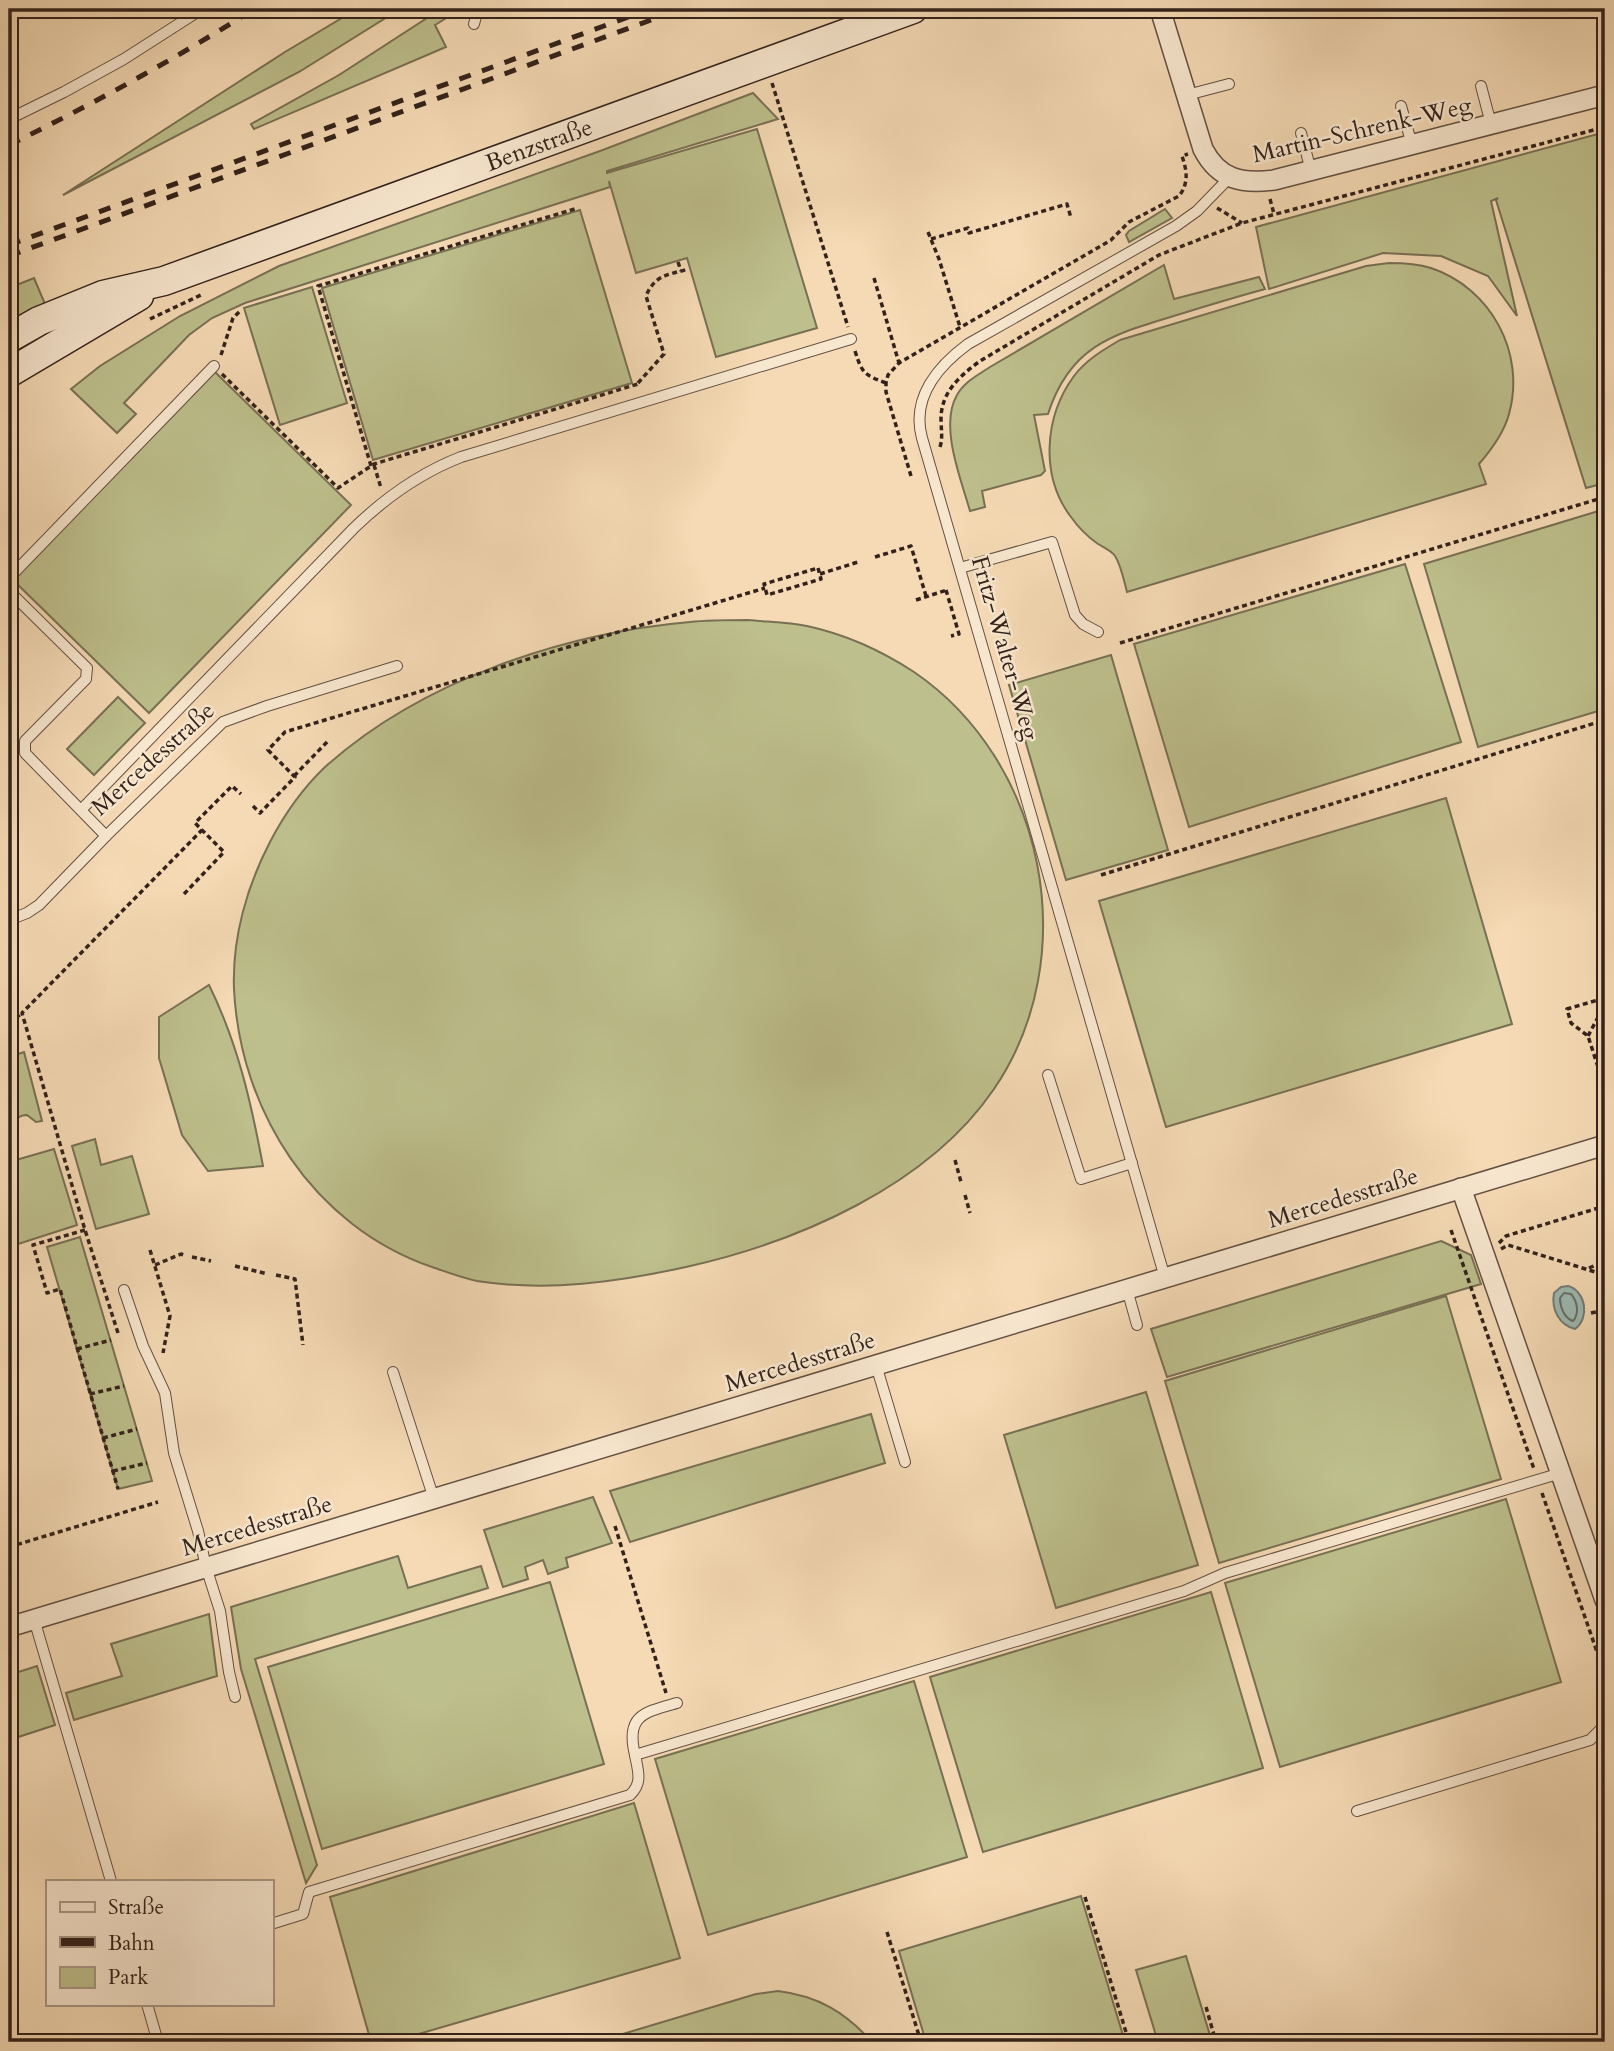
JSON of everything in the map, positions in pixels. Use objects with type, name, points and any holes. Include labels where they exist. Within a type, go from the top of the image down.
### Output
[{"type":"main road","name":"Benzstraße","points":[[9,338],[39,321],[103,295],[164,281],[913,9]]},
{"type":"main road","name":"Benzstraße","points":[[9,373],[164,281]]},
{"type":"street","name":"Martin-Schrenk-Weg","points":[[1160,9],[1203,149],[1213,166],[1237,180],[1274,180],[1605,95]]},
{"type":"street","name":"Mercedesstraße","points":[[9,1627],[1605,1144]]},
{"type":"street","points":[[1461,1188],[1605,1600]]},
{"type":"lane","points":[[9,119],[124,59],[202,9]]},
{"type":"lane","points":[[474,24],[478,9]]},
{"type":"lane","points":[[1186,95],[1230,84]]},
{"type":"lane","points":[[1480,86],[1492,124]]},
{"type":"lane","points":[[1401,106],[1412,145]]},
{"type":"lane","points":[[1301,133],[1311,171]]},
{"type":"lane","name":"Fritz-Walter-Weg","points":[[1165,1278],[931,470],[920,430],[920,408],[928,385],[943,365],[968,344],[1176,226],[1197,211],[1230,177]]},
{"type":"lane","points":[[80,810],[354,528],[384,500],[440,465],[851,338]]},
{"type":"lane","points":[[9,578],[214,366]]},
{"type":"lane","points":[[960,568],[1052,542],[1075,615],[1083,624],[1098,632]]},
{"type":"lane","points":[[9,591],[87,668],[86,679],[25,741],[25,754],[106,836]]},
{"type":"lane","name":"Mercedesstraße","points":[[9,920],[38,905],[223,722],[397,666]]},
{"type":"lane","points":[[1048,1075],[1081,1179],[1132,1163]]},
{"type":"lane","points":[[1126,1289],[1137,1325]]},
{"type":"lane","points":[[124,1290],[143,1346],[167,1403],[174,1452],[220,1611],[235,1697]]},
{"type":"lane","points":[[876,1365],[905,1462]]},
{"type":"lane","points":[[393,1372],[434,1499]]},
{"type":"lane","points":[[635,1755],[1184,1591],[1225,1573],[1561,1473]]},
{"type":"lane","points":[[34,1619],[111,1880]]},
{"type":"lane","points":[[273,1923],[303,1914],[309,1892],[630,1795],[637,1788],[639,1779],[632,1733],[635,1723],[644,1713],[674,1704]]},
{"type":"lane","points":[[1357,1811],[1590,1740],[1605,1725]]},
{"type":"lane","points":[[148,2006],[158,2042]]},
{"type":"path","points":[[766,61],[863,372],[886,383]]},
{"type":"path","points":[[931,470],[941,444],[942,407],[960,377],[980,361],[1159,255],[1242,223],[1605,127]]},
{"type":"path","points":[[911,476],[886,392],[888,375],[899,363],[1111,240],[1129,222],[1180,196],[1185,188]]},
{"type":"path","points":[[931,239],[968,228],[969,233],[1067,204],[1071,218]]},
{"type":"path","points":[[384,500],[318,286],[578,208]]},
{"type":"path","points":[[928,232],[939,258],[960,327]]},
{"type":"path","points":[[678,262],[681,271]]},
{"type":"path","points":[[241,310],[233,318],[214,366],[338,488],[372,465],[638,384],[664,354],[646,296],[648,291],[658,278],[688,269]]},
{"type":"path","points":[[874,278],[899,363]]},
{"type":"path","points":[[142,323],[211,290]]},
{"type":"path","points":[[638,384],[643,402]]},
{"type":"path","points":[[1120,643],[1605,497]]},
{"type":"path","points":[[875,557],[911,546],[926,596]]},
{"type":"path","points":[[820,573],[859,562]]},
{"type":"path","points":[[818,568],[820,573],[821,579],[767,595],[765,588],[764,584],[818,568]]},
{"type":"path","points":[[916,600],[964,585]]},
{"type":"path","points":[[294,776],[268,750],[285,732],[765,588]]},
{"type":"path","points":[[946,590],[959,634],[951,636]]},
{"type":"path","points":[[1101,875],[1605,720]]},
{"type":"path","points":[[253,806],[260,813],[328,741]]},
{"type":"path","points":[[184,894],[224,852],[195,823],[232,786],[241,794]]},
{"type":"path","points":[[9,1023],[22,1013],[202,830]]},
{"type":"path","points":[[1598,1000],[1605,983]]},
{"type":"path","points":[[1588,1036],[1605,1004],[1598,1000],[1567,1009],[1571,1023],[1588,1036],[1598,1067]]},
{"type":"path","points":[[22,1013],[117,1333]]},
{"type":"path","points":[[955,1160],[961,1182]]},
{"type":"path","points":[[965,1195],[970,1213]]},
{"type":"path","points":[[1498,1250],[1497,1246],[1506,1236],[1605,1206]]},
{"type":"path","points":[[85,1230],[33,1245],[47,1293],[60,1289],[118,1489]]},
{"type":"path","points":[[1451,1230],[1605,1675]]},
{"type":"path","points":[[1508,1245],[1605,1275]]},
{"type":"path","points":[[150,1250],[170,1316],[161,1385]]},
{"type":"path","points":[[155,1265],[184,1255]]},
{"type":"path","points":[[192,1257],[211,1261]]},
{"type":"path","points":[[1587,1269],[1605,1261]]},
{"type":"path","points":[[234,1266],[268,1274]]},
{"type":"path","points":[[276,1275],[295,1279],[303,1345]]},
{"type":"path","points":[[1591,1313],[1605,1310]]},
{"type":"path","points":[[77,1349],[111,1340]]},
{"type":"path","points":[[90,1394],[124,1386]]},
{"type":"path","points":[[103,1438],[137,1429]]},
{"type":"path","points":[[113,1471],[147,1463]]},
{"type":"path","points":[[9,1547],[158,1502]]},
{"type":"path","points":[[615,1526],[674,1704]]},
{"type":"path","points":[[1085,1897],[1129,2042]]},
{"type":"path","points":[[887,1932],[921,2042]]},
{"type":"path","points":[[1206,2007],[1216,2042]]},
{"type":"green space","points":[[357,9],[400,9],[299,72],[63,195],[285,52]]},
{"type":"green space","points":[[441,9],[461,9],[435,25],[446,47],[254,129],[251,124],[339,75]]},
{"type":"green space","points":[[753,93],[778,119],[607,173],[757,129],[817,328],[716,357],[687,258],[636,273],[609,181],[610,187],[245,303],[212,318],[189,335],[124,403],[136,414],[117,433],[71,389],[100,366],[180,316],[279,266]]},
{"type":"green space","points":[[1605,132],[1605,483],[1586,488],[1496,200],[1498,198],[1491,201],[1517,316],[1488,276],[1441,256],[1383,253],[1269,289],[1256,227]]},
{"type":"green space","points":[[1165,209],[1172,218],[1129,242],[1126,235],[1129,231]]},
{"type":"green space","points":[[580,210],[632,383],[373,460],[322,288]]},
{"type":"green space","points":[[1389,263],[1431,268],[1471,291],[1487,307],[1508,346],[1513,391],[1504,428],[1479,464],[1486,484],[1127,592],[1115,556],[1091,538],[1071,517],[1054,483],[1050,465],[1052,428],[1064,392],[1074,376],[1089,360],[1120,340],[1366,266]]},
{"type":"green space","points":[[1164,265],[1174,299],[1259,277],[1265,289],[1114,336],[1082,357],[1057,391],[1048,414],[1034,415],[1045,471],[1041,475],[982,491],[985,507],[970,511],[953,453],[950,422],[952,408],[963,386],[990,367]]},
{"type":"green space","points":[[34,278],[45,304],[9,325],[9,288]]},
{"type":"green space","points":[[312,287],[347,403],[280,425],[244,308]]},
{"type":"green space","points":[[215,372],[351,505],[149,713],[13,580]]},
{"type":"green space","points":[[1605,509],[1605,709],[1478,747],[1424,564]]},
{"type":"green space","points":[[1405,564],[1461,742],[1189,827],[1134,644]]},
{"type":"green space","points":[[748,620],[821,629],[889,657],[914,672],[959,710],[995,757],[1021,809],[1037,865],[1043,923],[1038,981],[1022,1037],[994,1089],[966,1123],[934,1154],[897,1181],[857,1205],[815,1225],[729,1256],[608,1281],[530,1286],[477,1281],[432,1267],[390,1248],[352,1223],[319,1193],[291,1158],[268,1120],[251,1078],[239,1034],[234,970],[238,932],[248,894],[275,832],[302,793],[325,767],[363,737],[449,686],[496,666],[593,637],[690,622]]},
{"type":"green space","points":[[1111,655],[1168,850],[1066,880],[1009,685]]},
{"type":"green space","points":[[118,697],[145,723],[94,775],[67,749]]},
{"type":"green space","points":[[1446,798],[1512,1024],[1166,1127],[1099,901]]},
{"type":"green space","points":[[209,985],[228,1029],[242,1074],[263,1166],[208,1171],[182,1135],[159,1058],[159,1017]]},
{"type":"green space","points":[[24,1052],[42,1121],[36,1122],[27,1115],[21,1116],[15,1121],[13,1129],[9,1130],[9,1057]]},
{"type":"green space","points":[[95,1139],[101,1165],[132,1156],[149,1214],[96,1229],[72,1146]]},
{"type":"green space","points":[[54,1149],[77,1225],[9,1247],[9,1162]]},
{"type":"green space","points":[[80,1237],[152,1481],[118,1489],[47,1247]]},
{"type":"green space","points":[[1441,1241],[1471,1255],[1481,1284],[1167,1377],[1151,1329]]},
{"type":"green space","points":[[1446,1296],[1501,1479],[1219,1563],[1165,1381]]},
{"type":"green space","points":[[1146,1392],[1198,1565],[1056,1608],[1004,1435]]},
{"type":"green space","points":[[871,1414],[885,1463],[630,1542],[610,1491]]},
{"type":"green space","points":[[593,1497],[612,1543],[566,1558],[568,1567],[548,1574],[543,1560],[525,1567],[528,1579],[503,1587],[484,1530]]},
{"type":"green space","points":[[1506,1499],[1561,1682],[1280,1767],[1225,1583]]},
{"type":"green space","points":[[398,1556],[408,1588],[481,1566],[488,1588],[255,1659],[317,1865],[306,1883],[241,1669],[231,1607]]},
{"type":"green space","points":[[550,1582],[604,1764],[322,1849],[268,1667]]},
{"type":"green space","points":[[1211,1592],[1263,1768],[983,1852],[930,1677]]},
{"type":"green space","points":[[209,1614],[217,1676],[74,1720],[66,1693],[122,1676],[111,1644]]},
{"type":"green space","points":[[37,1666],[55,1725],[9,1740],[9,1675]]},
{"type":"green space","points":[[914,1681],[967,1857],[708,1935],[655,1759]]},
{"type":"green space","points":[[634,1803],[680,1958],[391,2042],[371,2042],[330,1897]]},
{"type":"green space","points":[[1081,1896],[1125,2042],[926,2042],[899,1951]]},
{"type":"green space","points":[[1186,1956],[1212,2042],[1158,2042],[1136,1970]]},
{"type":"green space","points":[[778,1991],[806,1997],[830,2007],[852,2022],[872,2042],[596,2042],[756,1994]]},
{"type":"water","points":[[1568,1286],[1579,1293],[1584,1305],[1583,1318],[1575,1329],[1557,1316],[1554,1305],[1554,1293],[1561,1287]]},
{"type":"railway","points":[[9,145],[133,80],[254,9]]},
{"type":"railway","points":[[9,245],[650,9]]},
{"type":"railway","points":[[9,256],[681,9]]}]
